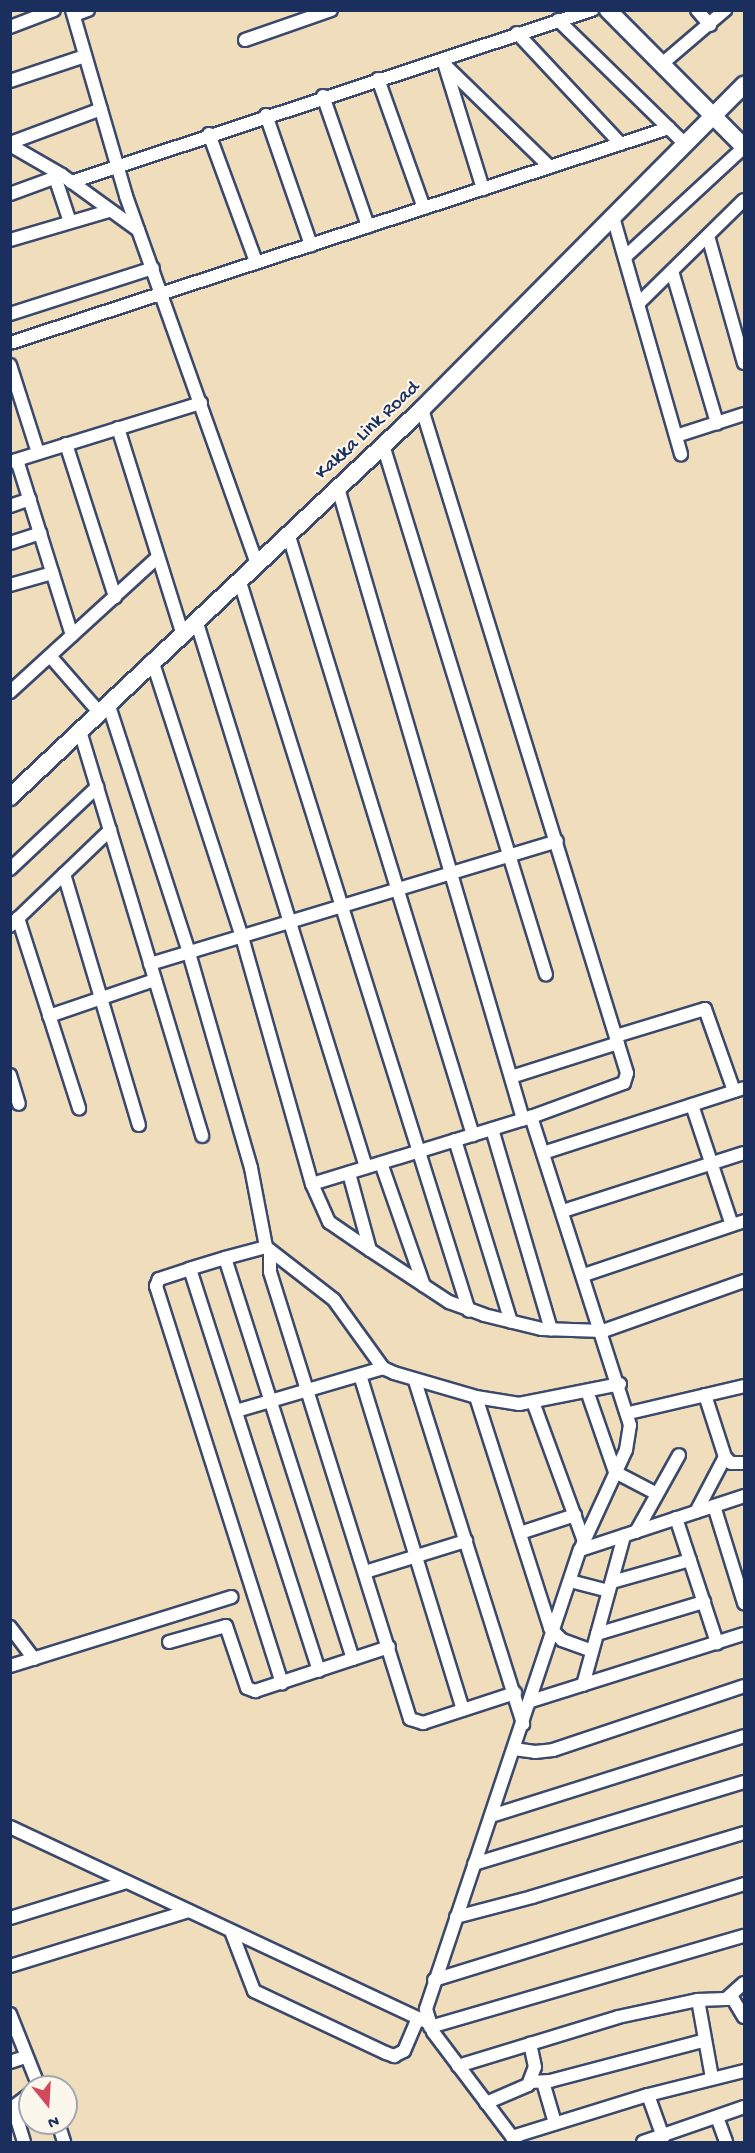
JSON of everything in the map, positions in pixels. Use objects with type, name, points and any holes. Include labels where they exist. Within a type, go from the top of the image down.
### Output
[{"type":"street","points":[[10,27],[54,10]]},
{"type":"street","points":[[88,10],[73,13],[117,164],[138,230],[163,293],[256,563]]},
{"type":"street","points":[[245,40],[331,10]]},
{"type":"street","points":[[10,194],[117,164],[378,79],[444,62],[517,33],[592,10]]},
{"type":"street","points":[[608,10],[744,147],[625,257]]},
{"type":"street","points":[[697,10],[710,25]]},
{"type":"street","points":[[663,63],[725,10]]},
{"type":"street","points":[[558,20],[685,144]]},
{"type":"street","points":[[517,33],[621,144]]},
{"type":"street","points":[[10,81],[85,56]]},
{"type":"street","points":[[444,62],[550,167]]},
{"type":"street","points":[[444,62],[483,189]]},
{"type":"street","points":[[378,79],[424,208]]},
{"type":"street","name":"Kakka Link Road","points":[[11,796],[152,660],[422,409],[744,85]]},
{"type":"street","points":[[323,96],[368,226]]},
{"type":"street","points":[[10,144],[101,109]]},
{"type":"street","points":[[266,115],[311,244]]},
{"type":"street","points":[[10,343],[669,128]]},
{"type":"street","points":[[209,134],[256,262]]},
{"type":"street","points":[[10,144],[138,230]]},
{"type":"street","points":[[63,178],[70,222]]},
{"type":"street","points":[[638,304],[744,200]]},
{"type":"street","points":[[10,240],[109,210]]},
{"type":"street","points":[[613,217],[681,454]]},
{"type":"street","points":[[708,236],[744,363]]},
{"type":"street","points":[[10,315],[153,268]]},
{"type":"street","points":[[672,271],[717,423]]},
{"type":"street","points":[[10,365],[38,453]]},
{"type":"street","points":[[72,636],[30,500],[14,461],[201,403]]},
{"type":"street","points":[[312,1184],[527,1118],[624,1083],[627,1073],[422,409]]},
{"type":"street","points":[[676,436],[744,414]]},
{"type":"street","points":[[118,428],[182,632]]},
{"type":"street","points":[[66,444],[115,597]]},
{"type":"street","points":[[383,445],[546,975]]},
{"type":"street","points":[[231,1931],[254,1991],[386,2053],[394,2056],[404,2052],[426,2022],[426,2009],[434,1980],[582,1546],[629,1438],[629,1413],[543,1153],[511,1077],[453,873],[338,488]]},
{"type":"street","points":[[10,506],[30,500]]},
{"type":"street","points":[[10,543],[40,533]]},
{"type":"street","points":[[288,533],[400,889],[473,1135]]},
{"type":"street","points":[[10,692],[159,557]]},
{"type":"street","points":[[10,585],[52,573]]},
{"type":"street","points":[[239,579],[469,1311]]},
{"type":"street","points":[[196,620],[366,1167]]},
{"type":"street","points":[[50,656],[103,707],[189,953],[251,1168],[268,1249],[270,1272],[415,1722],[463,1710],[515,1693]]},
{"type":"street","points":[[152,660],[242,937],[312,1184],[329,1222],[424,1286],[469,1311],[551,1330],[603,1331],[744,1281]]},
{"type":"street","points":[[80,731],[202,1136]]},
{"type":"street","points":[[10,869],[97,787]]},
{"type":"street","points":[[79,1108],[49,1016],[14,922],[110,830]]},
{"type":"street","points":[[150,964],[557,841]]},
{"type":"street","points":[[64,874],[140,1125]]},
{"type":"street","points":[[49,1016],[155,980]]},
{"type":"street","points":[[511,1077],[705,1009],[740,1090],[543,1153]]},
{"type":"street","points":[[10,1075],[19,1104]]},
{"type":"street","points":[[584,1275],[738,1223],[712,1163],[692,1105]]},
{"type":"street","points":[[492,1129],[551,1330]]},
{"type":"street","points":[[455,1140],[510,1322]]},
{"type":"street","points":[[563,1211],[744,1153]]},
{"type":"street","points":[[381,1163],[424,1286]]},
{"type":"street","points":[[349,1173],[370,1250]]},
{"type":"street","points":[[282,1683],[156,1286],[157,1280],[225,1258],[268,1249],[315,1282],[334,1300],[384,1368],[415,1380],[476,1397],[519,1404],[620,1384]]},
{"type":"street","points":[[225,1258],[353,1659]]},
{"type":"street","points":[[190,1269],[319,1671]]},
{"type":"street","points":[[236,1411],[308,1388],[384,1368]]},
{"type":"street","points":[[360,1375],[463,1710]]},
{"type":"street","points":[[415,1380],[523,1724]]},
{"type":"street","points":[[629,1413],[744,1386]]},
{"type":"street","points":[[587,1391],[615,1472],[657,1494]]},
{"type":"street","points":[[705,1395],[725,1457],[731,1463],[744,1463]]},
{"type":"street","points":[[476,1397],[553,1635],[592,1651]]},
{"type":"street","points":[[533,1402],[575,1515],[582,1546]]},
{"type":"street","points":[[583,1685],[610,1587],[630,1534],[657,1494],[679,1455]]},
{"type":"street","points":[[696,1512],[725,1457]]},
{"type":"street","points":[[582,1546],[630,1534],[744,1496]]},
{"type":"street","points":[[714,1506],[739,1567],[744,1603]]},
{"type":"street","points":[[520,1533],[575,1515]]},
{"type":"street","points":[[676,1518],[717,1643]]},
{"type":"street","points":[[365,1572],[466,1541]]},
{"type":"street","points":[[570,1581],[610,1587],[690,1560]]},
{"type":"street","points":[[10,1666],[231,1596]]},
{"type":"street","points":[[597,1634],[704,1602]]},
{"type":"street","points":[[169,1642],[226,1626],[247,1688],[255,1691],[389,1647]]},
{"type":"street","points":[[10,1627],[34,1659]]},
{"type":"street","points":[[531,1701],[744,1634]]},
{"type":"street","points":[[514,1749],[553,1750],[744,1686]]},
{"type":"street","points":[[491,1816],[744,1736]]},
{"type":"street","points":[[474,1864],[744,1782]]},
{"type":"street","points":[[10,1827],[426,2022],[514,2140],[555,2123],[648,2095],[744,2071]]},
{"type":"street","points":[[10,1836],[23,1833]]},
{"type":"street","points":[[456,1917],[744,1833]]},
{"type":"street","points":[[10,1918],[127,1882]]},
{"type":"street","points":[[434,1980],[744,1884]]},
{"type":"street","points":[[10,1966],[189,1911]]},
{"type":"street","points":[[426,2022],[744,1936]]},
{"type":"street","points":[[726,1998],[744,1983]]},
{"type":"street","points":[[458,2066],[618,2017],[698,2000],[726,1998],[739,2004],[744,2017]]},
{"type":"street","points":[[698,2000],[703,2041],[712,2078]]},
{"type":"street","points":[[10,2014],[33,2075]]},
{"type":"street","points":[[486,2103],[513,2094],[530,2082],[543,2082],[703,2041]]},
{"type":"street","points":[[530,2044],[535,2067],[530,2082]]},
{"type":"street","points":[[10,2062],[25,2057]]},
{"type":"street","points":[[543,2082],[555,2123]]},
{"type":"street","points":[[648,2095],[667,2138]]},
{"type":"street","points":[[18,2103],[13,2107],[18,2123]]},
{"type":"street","points":[[643,2142],[667,2138],[744,2108]]},
{"type":"street","points":[[717,2117],[726,2142]]}]
